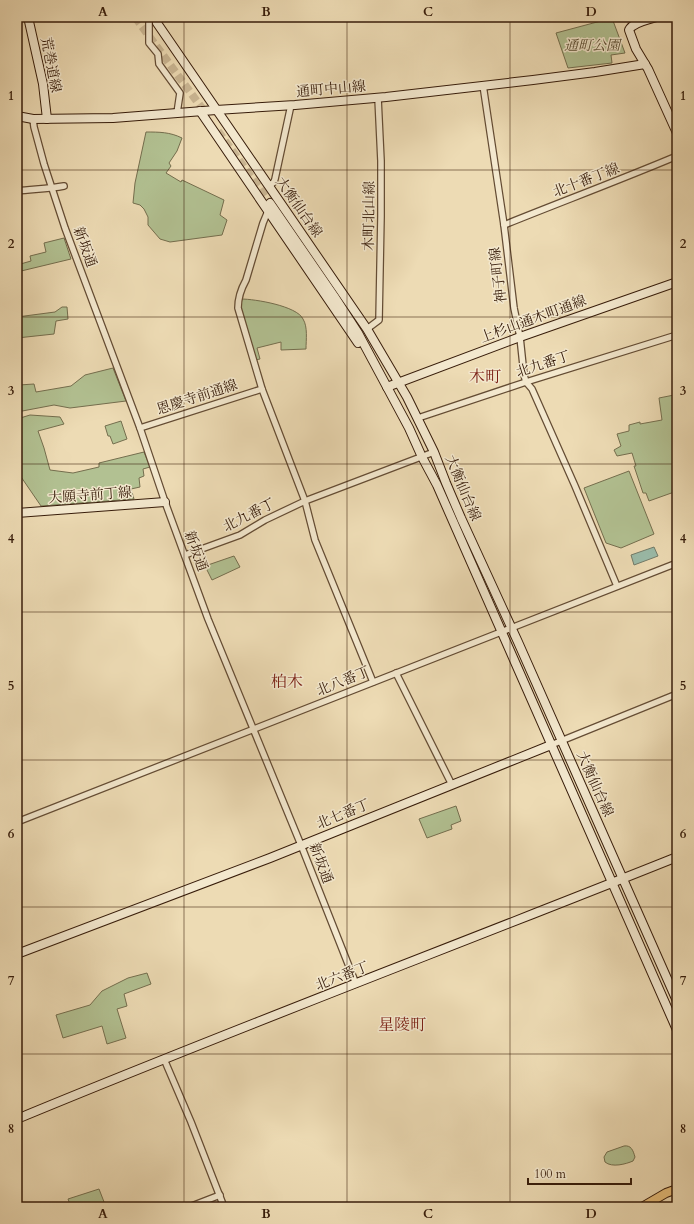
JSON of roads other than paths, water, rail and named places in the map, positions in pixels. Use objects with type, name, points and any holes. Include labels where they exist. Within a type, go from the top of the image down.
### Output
[{"type":"main road","points":[[642,1207],[654,1204],[666,1193],[677,1189]]},
{"type":"street","name":"荒巻道線","points":[[28,17],[43,84],[47,119]]},
{"type":"street","points":[[149,17],[149,43],[158,54],[159,64],[180,93],[177,113]]},
{"type":"street","points":[[656,17],[634,24],[629,30],[636,49],[645,64],[677,133]]},
{"type":"street","name":"大衡仙台線","points":[[157,23],[367,329],[399,382],[434,452],[451,495],[677,1001]]},
{"type":"street","name":"通町中山線","points":[[17,116],[33,120],[113,118],[378,98],[564,76],[645,64]]},
{"type":"street","name":"神子町線","points":[[483,85],[504,225],[514,308],[520,337],[526,382],[532,389],[558,447],[617,586]]},
{"type":"street","name":"木町北山線","points":[[367,329],[379,320],[381,161],[378,98]]},
{"type":"street","points":[[269,186],[275,179],[291,105]]},
{"type":"street","name":"大衡仙台線","points":[[200,111],[269,207],[377,369],[409,428],[437,485],[677,1029]]},
{"type":"street","name":"新坂通","points":[[33,120],[44,164],[65,228],[140,428],[165,502],[225,661],[254,729],[356,984]]},
{"type":"street","name":"北十番丁線","points":[[504,225],[677,156]]},
{"type":"street","points":[[17,192],[64,186]]},
{"type":"street","points":[[269,207],[246,280],[238,300],[238,308],[262,389],[305,501],[315,540],[373,682]]},
{"type":"street","name":"上杉山通木町通線","points":[[387,387],[520,337],[677,282]]},
{"type":"street","name":"北九番丁","points":[[418,418],[526,382],[677,335]]},
{"type":"street","name":"恩慶寺前通線","points":[[140,428],[262,389]]},
{"type":"street","name":"北九番丁","points":[[185,555],[240,535],[264,520],[305,501],[434,452]]},
{"type":"street","name":"大願寺前丁線","points":[[17,513],[165,502]]},
{"type":"street","name":"北八番丁","points":[[17,822],[677,563]]},
{"type":"street","points":[[396,673],[452,785]]},
{"type":"street","name":"北七番丁","points":[[17,954],[301,845],[677,694]]},
{"type":"street","name":"北六番丁","points":[[17,1119],[164,1059],[677,857]]},
{"type":"street","points":[[164,1059],[191,1122],[224,1207]]},
{"type":"street","points":[[189,1207],[220,1195]]},
{"type":"tunnel","points":[[135,17],[207,115]]},
{"type":"tunnel","points":[[218,131],[270,203]]},
{"type":"district","name":"木町","points":[[485,377]]},
{"type":"district","name":"柏木","points":[[287,682]]},
{"type":"district","name":"星陵町","points":[[402,1025]]},
{"type":"park label","name":"通町公園","points":[[592,45]]}]
